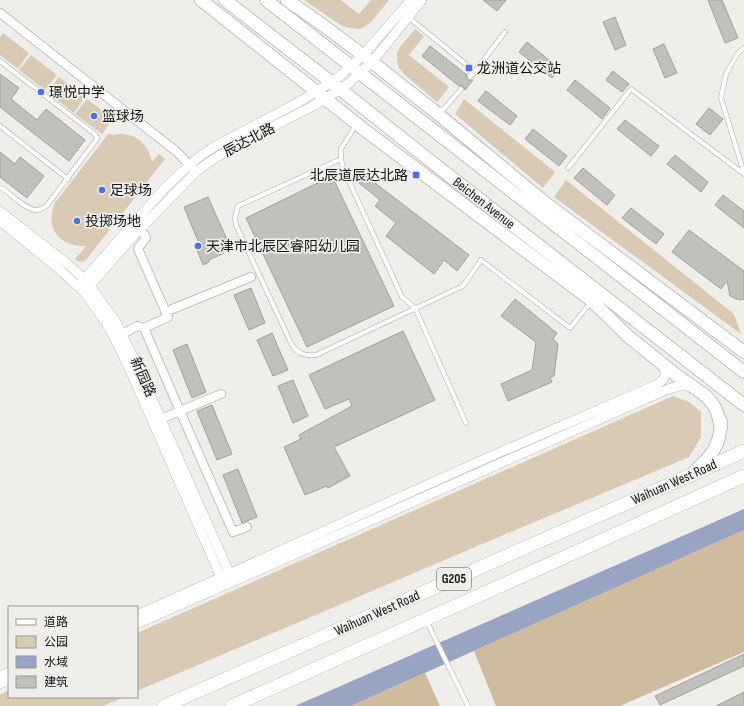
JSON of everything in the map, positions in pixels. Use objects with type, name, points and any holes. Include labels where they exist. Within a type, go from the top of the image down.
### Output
[{"type":"highway","name":"Waihuan West Road","points":[[164,706],[744,451]]},
{"type":"highway","name":"Waihuan West Road","points":[[232,706],[744,476]]},
{"type":"main road","points":[[201,0],[356,124],[595,296],[629,338],[706,396],[717,412],[721,427]]},
{"type":"main road","name":"Beichen Avenue","points":[[225,0],[428,159],[595,296],[696,367],[744,405]]},
{"type":"main road","name":"Beichen Avenue","points":[[266,0],[744,372]]},
{"type":"main road","points":[[287,0],[320,23],[433,110],[543,201],[743,350]]},
{"type":"main road","points":[[691,475],[712,455],[718,443],[721,427],[720,407],[717,398],[696,367]]},
{"type":"street","name":"辰达北路","points":[[405,14],[411,0]]},
{"type":"street","name":"辰达北路","points":[[84,286],[135,227],[164,189],[189,165],[217,145],[285,110],[321,95],[336,86],[367,59],[405,14],[422,0]]},
{"type":"street","points":[[0,13],[177,152],[196,172]]},
{"type":"street","name":"辰达北路","points":[[135,227],[209,162],[235,146],[311,107],[321,95]]},
{"type":"street","name":"新园路","points":[[0,210],[69,265],[105,320],[157,421],[227,579]]},
{"type":"street","name":"新园路","points":[[0,221],[84,286],[108,309],[123,334],[138,365],[157,421]]},
{"type":"street","points":[[123,334],[137,326],[144,328],[168,318],[138,249],[146,238],[135,227]]},
{"type":"street","points":[[165,312],[251,276]]},
{"type":"street","points":[[144,328],[233,532],[248,527]]},
{"type":"street","points":[[138,624],[227,579],[489,457],[656,385],[662,381],[666,375],[663,364]]},
{"type":"street","points":[[138,615],[227,579],[672,387],[688,386],[696,388]]},
{"type":"street","points":[[157,421],[221,394]]},
{"type":"lane","points":[[405,14],[468,66],[472,71],[470,77],[505,32]]},
{"type":"lane","points":[[744,48],[738,53],[726,74],[721,98],[744,174]]},
{"type":"lane","points":[[0,61],[96,135],[97,139],[68,179],[44,208],[32,210],[0,188]]},
{"type":"lane","points":[[433,110],[439,111],[444,109],[461,89]]},
{"type":"lane","points":[[568,168],[631,89],[744,174]]},
{"type":"lane","points":[[356,124],[341,149],[343,168],[402,296],[415,308],[466,423]]},
{"type":"lane","points":[[0,126],[68,179]]},
{"type":"lane","points":[[341,159],[238,206],[236,225],[291,343],[295,350],[301,354],[316,355],[463,286],[481,260],[570,328],[595,296]]},
{"type":"lane","points":[[425,618],[468,706]]},
{"type":"green space","points":[[304,0],[341,0],[359,14],[371,0],[389,0],[372,21],[360,29],[342,26]]},
{"type":"green space","points":[[415,29],[424,36],[409,55],[449,87],[437,102],[399,68],[397,53]]},
{"type":"green space","points":[[3,33],[29,53],[18,69],[0,55],[0,37]]},
{"type":"green space","points":[[31,55],[57,75],[45,90],[19,70]]},
{"type":"green space","name":"篮球场","points":[[59,77],[85,97],[74,113],[47,92]]},
{"type":"green space","name":"篮球场","points":[[87,99],[113,119],[102,134],[75,114]]},
{"type":"green space","points":[[464,99],[555,172],[543,188],[455,114]]},
{"type":"green space","points":[[108,134],[124,134],[135,137],[143,143],[149,151],[152,161],[159,154],[165,159],[86,260],[79,262],[75,259],[86,246],[69,243],[57,234],[53,228],[52,212],[55,203]]},
{"type":"green space","points":[[566,180],[734,314],[741,334],[554,197]]},
{"type":"green space","points":[[673,396],[689,402],[701,412],[701,437],[689,457],[138,691],[138,633]]},
{"type":"green space","points":[[8,691],[8,698],[122,698],[103,706],[0,706],[0,695]]},
{"type":"shaded area","points":[[744,530],[744,652],[620,706],[496,706],[474,651]]},
{"type":"shaded area","points":[[425,673],[440,706],[351,706]]},
{"type":"water","points":[[744,509],[744,530],[351,706],[295,706]]},
{"type":"building","points":[[483,0],[506,0],[497,11]]},
{"type":"building","points":[[708,0],[722,0],[738,38],[725,43]]},
{"type":"building","points":[[615,17],[626,45],[615,50],[603,22]]},
{"type":"building","points":[[527,42],[560,69],[552,78],[519,52]]},
{"type":"building","points":[[664,44],[677,73],[665,78],[653,49]]},
{"type":"building","points":[[430,46],[467,75],[468,80],[473,80],[465,90],[463,86],[459,86],[422,56]]},
{"type":"building","points":[[613,71],[629,84],[622,92],[606,80]]},
{"type":"building","points":[[0,74],[19,88],[11,99],[37,120],[46,109],[85,140],[69,161],[0,107]]},
{"type":"building","points":[[575,80],[610,108],[602,119],[567,90]]},
{"type":"building","points":[[486,91],[517,116],[510,125],[478,101]]},
{"type":"building","points":[[709,108],[723,119],[710,135],[696,124]]},
{"type":"building","points":[[625,120],[659,146],[651,156],[617,129]]},
{"type":"building","points":[[533,129],[567,156],[559,166],[525,139]]},
{"type":"building","points":[[0,152],[15,164],[20,157],[44,176],[27,198],[0,177]]},
{"type":"building","points":[[675,155],[708,182],[701,192],[667,164]]},
{"type":"building","points":[[583,168],[615,195],[607,205],[574,178]]},
{"type":"building","points":[[358,170],[469,255],[457,271],[444,260],[434,274],[386,236],[396,223],[375,206],[380,200],[353,178]]},
{"type":"building","points":[[332,176],[394,306],[307,347],[246,218]]},
{"type":"building","points":[[723,195],[744,211],[744,228],[715,205]]},
{"type":"building","points":[[208,197],[228,242],[220,245],[224,253],[209,260],[209,262],[203,265],[197,250],[201,248],[184,207]]},
{"type":"building","points":[[631,208],[664,234],[656,244],[622,218]]},
{"type":"building","points":[[689,230],[744,271],[744,299],[736,299],[730,296],[727,281],[721,289],[672,252]]},
{"type":"building","points":[[251,288],[265,323],[249,330],[234,295]]},
{"type":"building","points":[[515,299],[557,333],[553,339],[558,344],[554,376],[550,377],[552,382],[508,401],[501,384],[532,370],[536,342],[501,316]]},
{"type":"building","points":[[403,331],[435,400],[334,447],[350,476],[328,488],[327,486],[305,495],[284,447],[301,439],[299,435],[352,406],[349,399],[325,409],[309,375]]},
{"type":"building","points":[[272,333],[288,370],[273,376],[257,340]]},
{"type":"building","points":[[187,344],[206,392],[192,398],[173,350]]},
{"type":"building","points":[[293,380],[308,416],[293,423],[278,386]]},
{"type":"building","points":[[212,405],[232,454],[217,460],[197,411]]},
{"type":"building","points":[[238,469],[257,517],[242,523],[223,475]]},
{"type":"building","points":[[744,654],[744,666],[660,705],[655,696]]},
{"type":"building","points":[[744,692],[744,706],[716,706]]},
{"type":"place","name":"龙洲道公交站","points":[[469,68]]},
{"type":"place","name":"璟悦中学","points":[[41,92]]},
{"type":"place","name":"篮球场","points":[[94,116]]},
{"type":"place","name":"北辰道辰达北路","points":[[416,175]]},
{"type":"place","name":"足球场","points":[[102,190]]},
{"type":"place","name":"投掷场地","points":[[77,221]]},
{"type":"place","name":"天津市北辰区睿阳幼儿园","points":[[198,246]]}]
